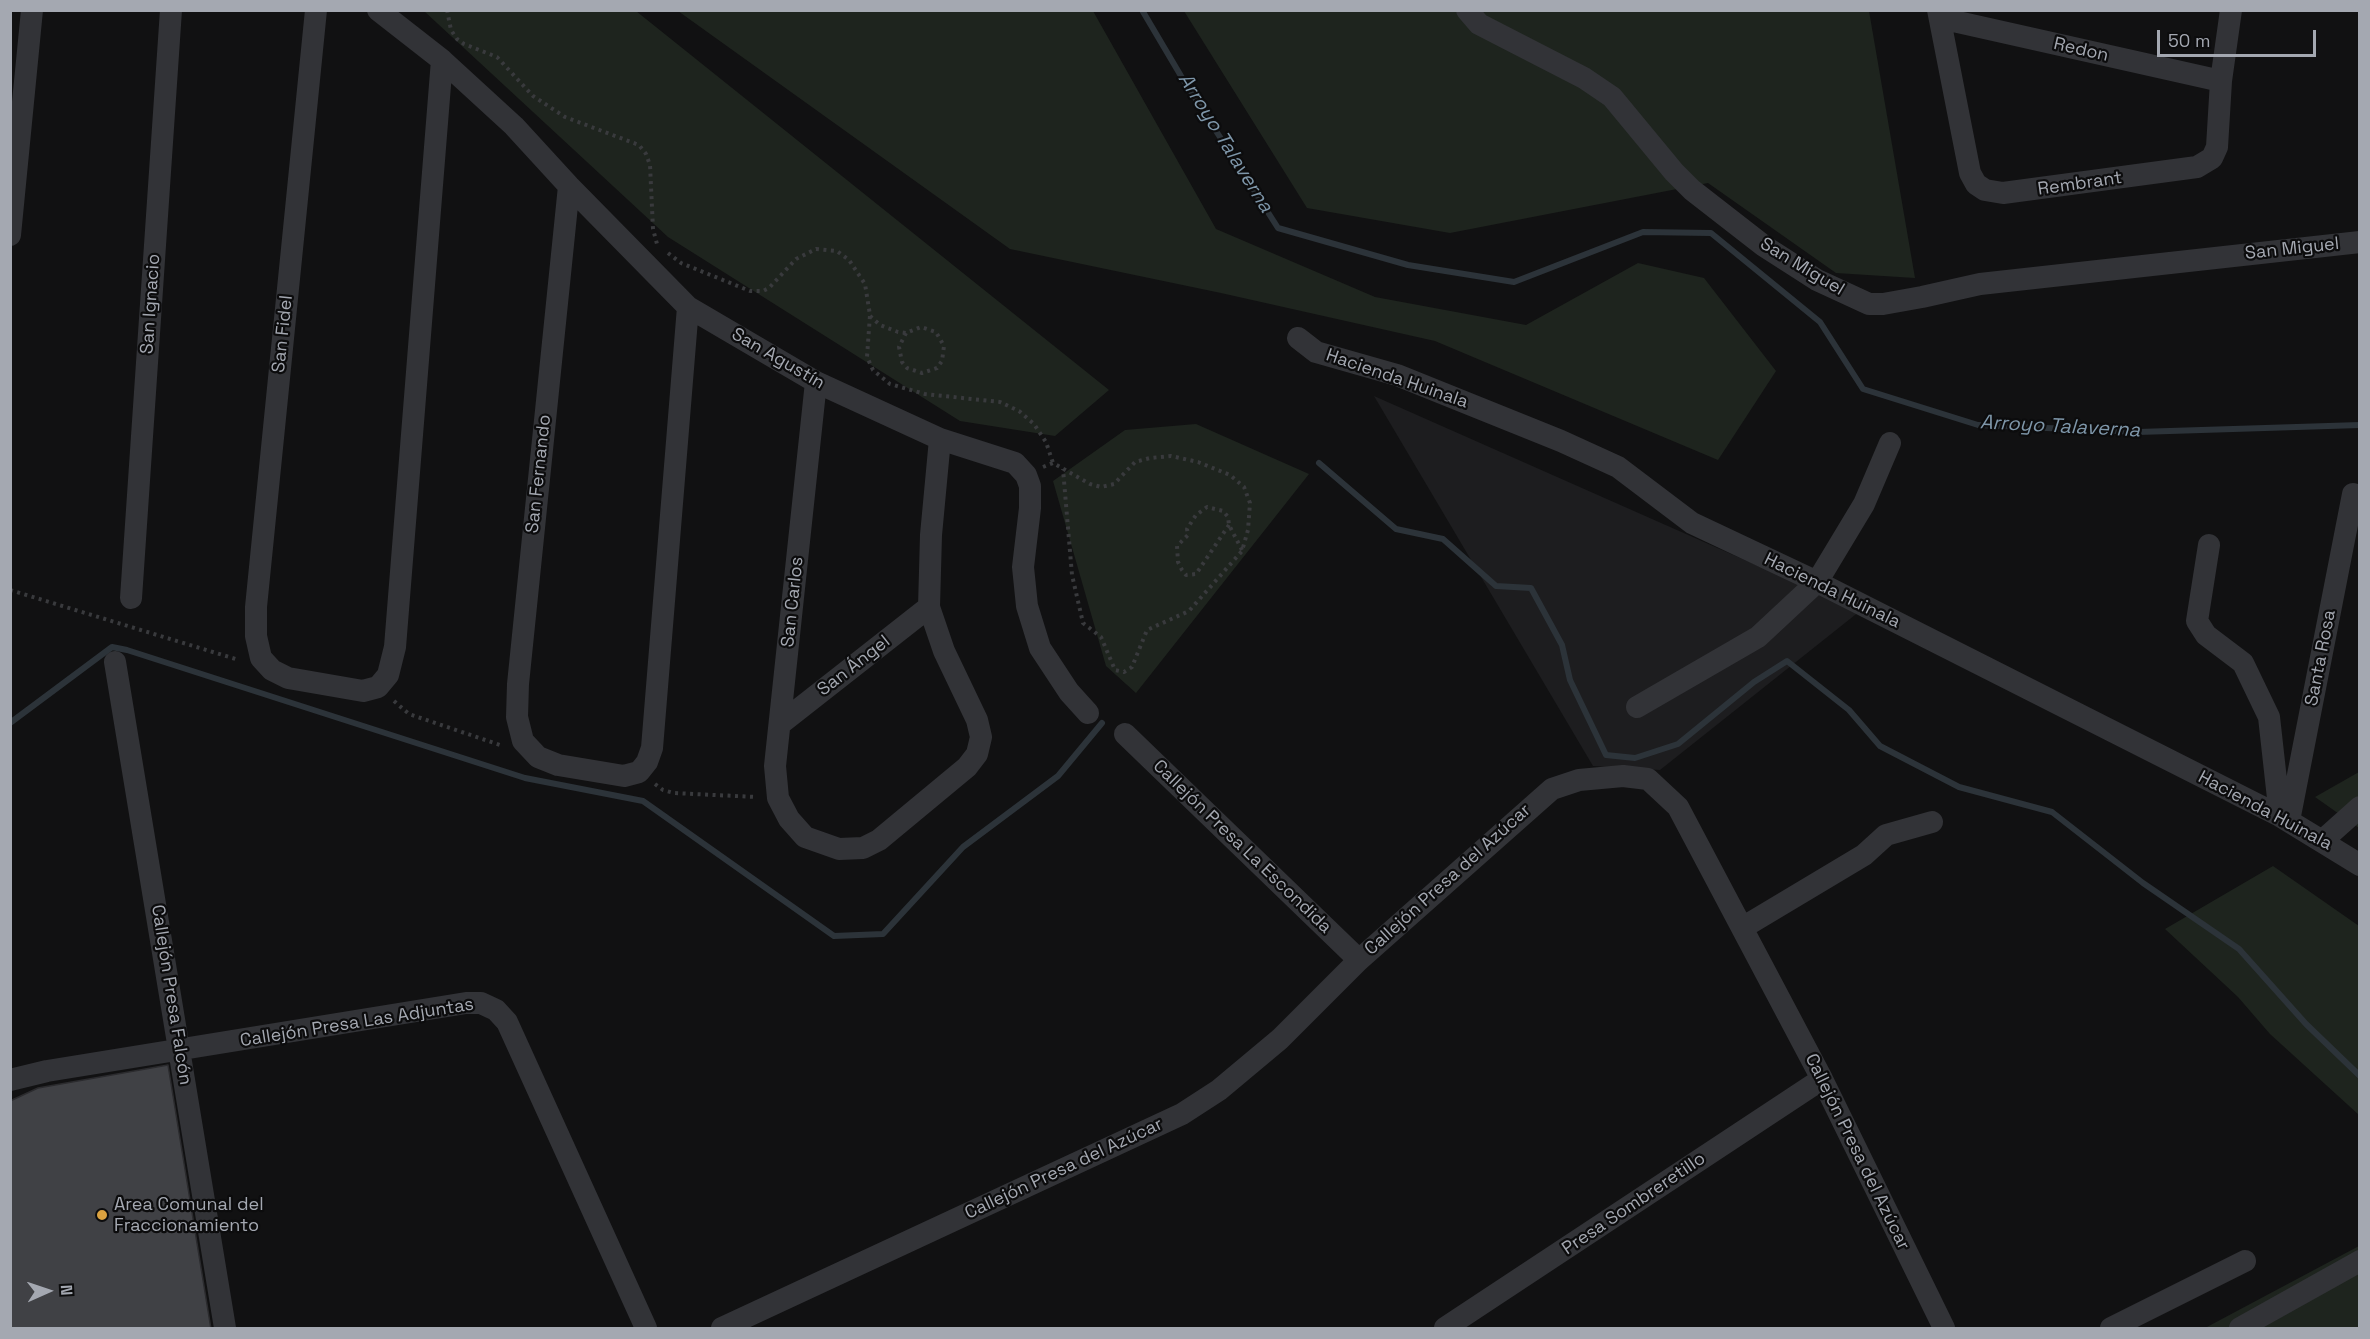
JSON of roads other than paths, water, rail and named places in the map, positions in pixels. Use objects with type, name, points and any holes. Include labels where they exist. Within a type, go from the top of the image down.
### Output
[{"type":"street","points":[[10,234],[32,10]]},
{"type":"street","name":"San Ignacio","points":[[131,598],[171,10]]},
{"type":"street","name":"San Fidel","points":[[316,10],[256,607],[256,636],[266,664],[288,678],[363,691],[378,687],[388,675],[395,647],[442,60]]},
{"type":"street","name":"San Agustín","points":[[378,10],[442,60],[514,126],[569,186],[688,307],[816,382],[940,439],[1015,463],[1026,475],[1030,486],[1023,567],[1027,606],[1040,648],[1069,692],[1088,713]]},
{"type":"street","name":"San Miguel","points":[[1467,10],[1479,24],[1584,78],[1612,97],[1674,172],[1692,190],[1764,246],[1817,280],[1869,304],[1883,304],[1922,297],[1980,284],[2360,242]]},
{"type":"street","name":"Rembrant","points":[[1939,14],[1970,173],[1976,184],[1993,192],[2022,192],[2197,167],[2212,158],[2217,147],[2221,81],[2231,10]]},
{"type":"street","name":"Redon","points":[[1939,14],[2221,81]]},
{"type":"street","name":"San Fernando","points":[[569,186],[518,684],[517,717],[523,741],[538,757],[558,765],[624,776],[639,772],[647,762],[654,729],[688,307]]},
{"type":"street","name":"Hacienda Huinala","points":[[1298,338],[1316,352],[1397,375],[1561,441],[1618,467],[1692,523],[1817,582],[2285,819],[2360,865]]},
{"type":"street","name":"San Carlos","points":[[816,382],[775,766],[778,798],[789,819],[805,837],[839,849],[863,848],[879,840],[968,767],[977,754],[981,737],[977,720],[944,651],[929,607]]},
{"type":"street","points":[[929,607],[931,535],[940,439]]},
{"type":"street","points":[[1637,707],[1758,637],[1817,582],[1864,504],[1890,443]]},
{"type":"street","name":"Santa Rosa","points":[[2285,819],[2353,494]]},
{"type":"street","points":[[2209,545],[2197,621],[2206,635],[2243,663],[2269,717],[2285,819]]},
{"type":"street","name":"San Ángel","points":[[780,724],[929,607]]},
{"type":"street","name":"Callejón Presa Falcón","points":[[115,662],[225,1329]]},
{"type":"street","name":"Callejón Presa La Escondida","points":[[1125,734],[1359,960]]},
{"type":"street","name":"Callejón Presa del Azúcar","points":[[722,1329],[1182,1114],[1219,1090],[1280,1039],[1359,960],[1552,789],[1579,780],[1623,776],[1648,779],[1678,807],[1822,1079],[1944,1329]]},
{"type":"street","points":[[2322,841],[2360,807]]},
{"type":"street","points":[[1742,928],[1864,855],[1886,835],[1932,822]]},
{"type":"street","name":"Callejón Presa Las Adjuntas","points":[[10,1080],[47,1071],[466,1003],[481,1003],[496,1010],[507,1022],[646,1329]]},
{"type":"street","name":"Presa Sombreretillo","points":[[1445,1329],[1822,1079]]},
{"type":"street","points":[[2111,1329],[2245,1261]]},
{"type":"street","points":[[2240,1329],[2360,1261]]},
{"type":"waterway","name":"Arroyo Talaverna","points":[[1142,10],[1181,76],[1278,228],[1408,265],[1514,282],[1643,232],[1711,233],[1820,322],[1863,389],[1978,425],[2138,432],[2360,425]]},
{"type":"waterway","points":[[1319,463],[1396,529],[1443,539],[1496,586],[1531,588],[1562,645],[1570,680],[1606,755],[1635,758],[1678,744],[1754,682],[1787,661],[1849,710],[1880,746],[1959,787],[2052,812],[2143,883],[2239,949],[2306,1024],[2360,1076]]},
{"type":"waterway","points":[[10,723],[112,647],[127,650],[525,778],[643,801],[834,936],[883,934],[963,847],[1058,776],[1102,723]]},
{"type":"place","name":"Area Comunal del Fraccionamiento","points":[[102,1215]]}]
